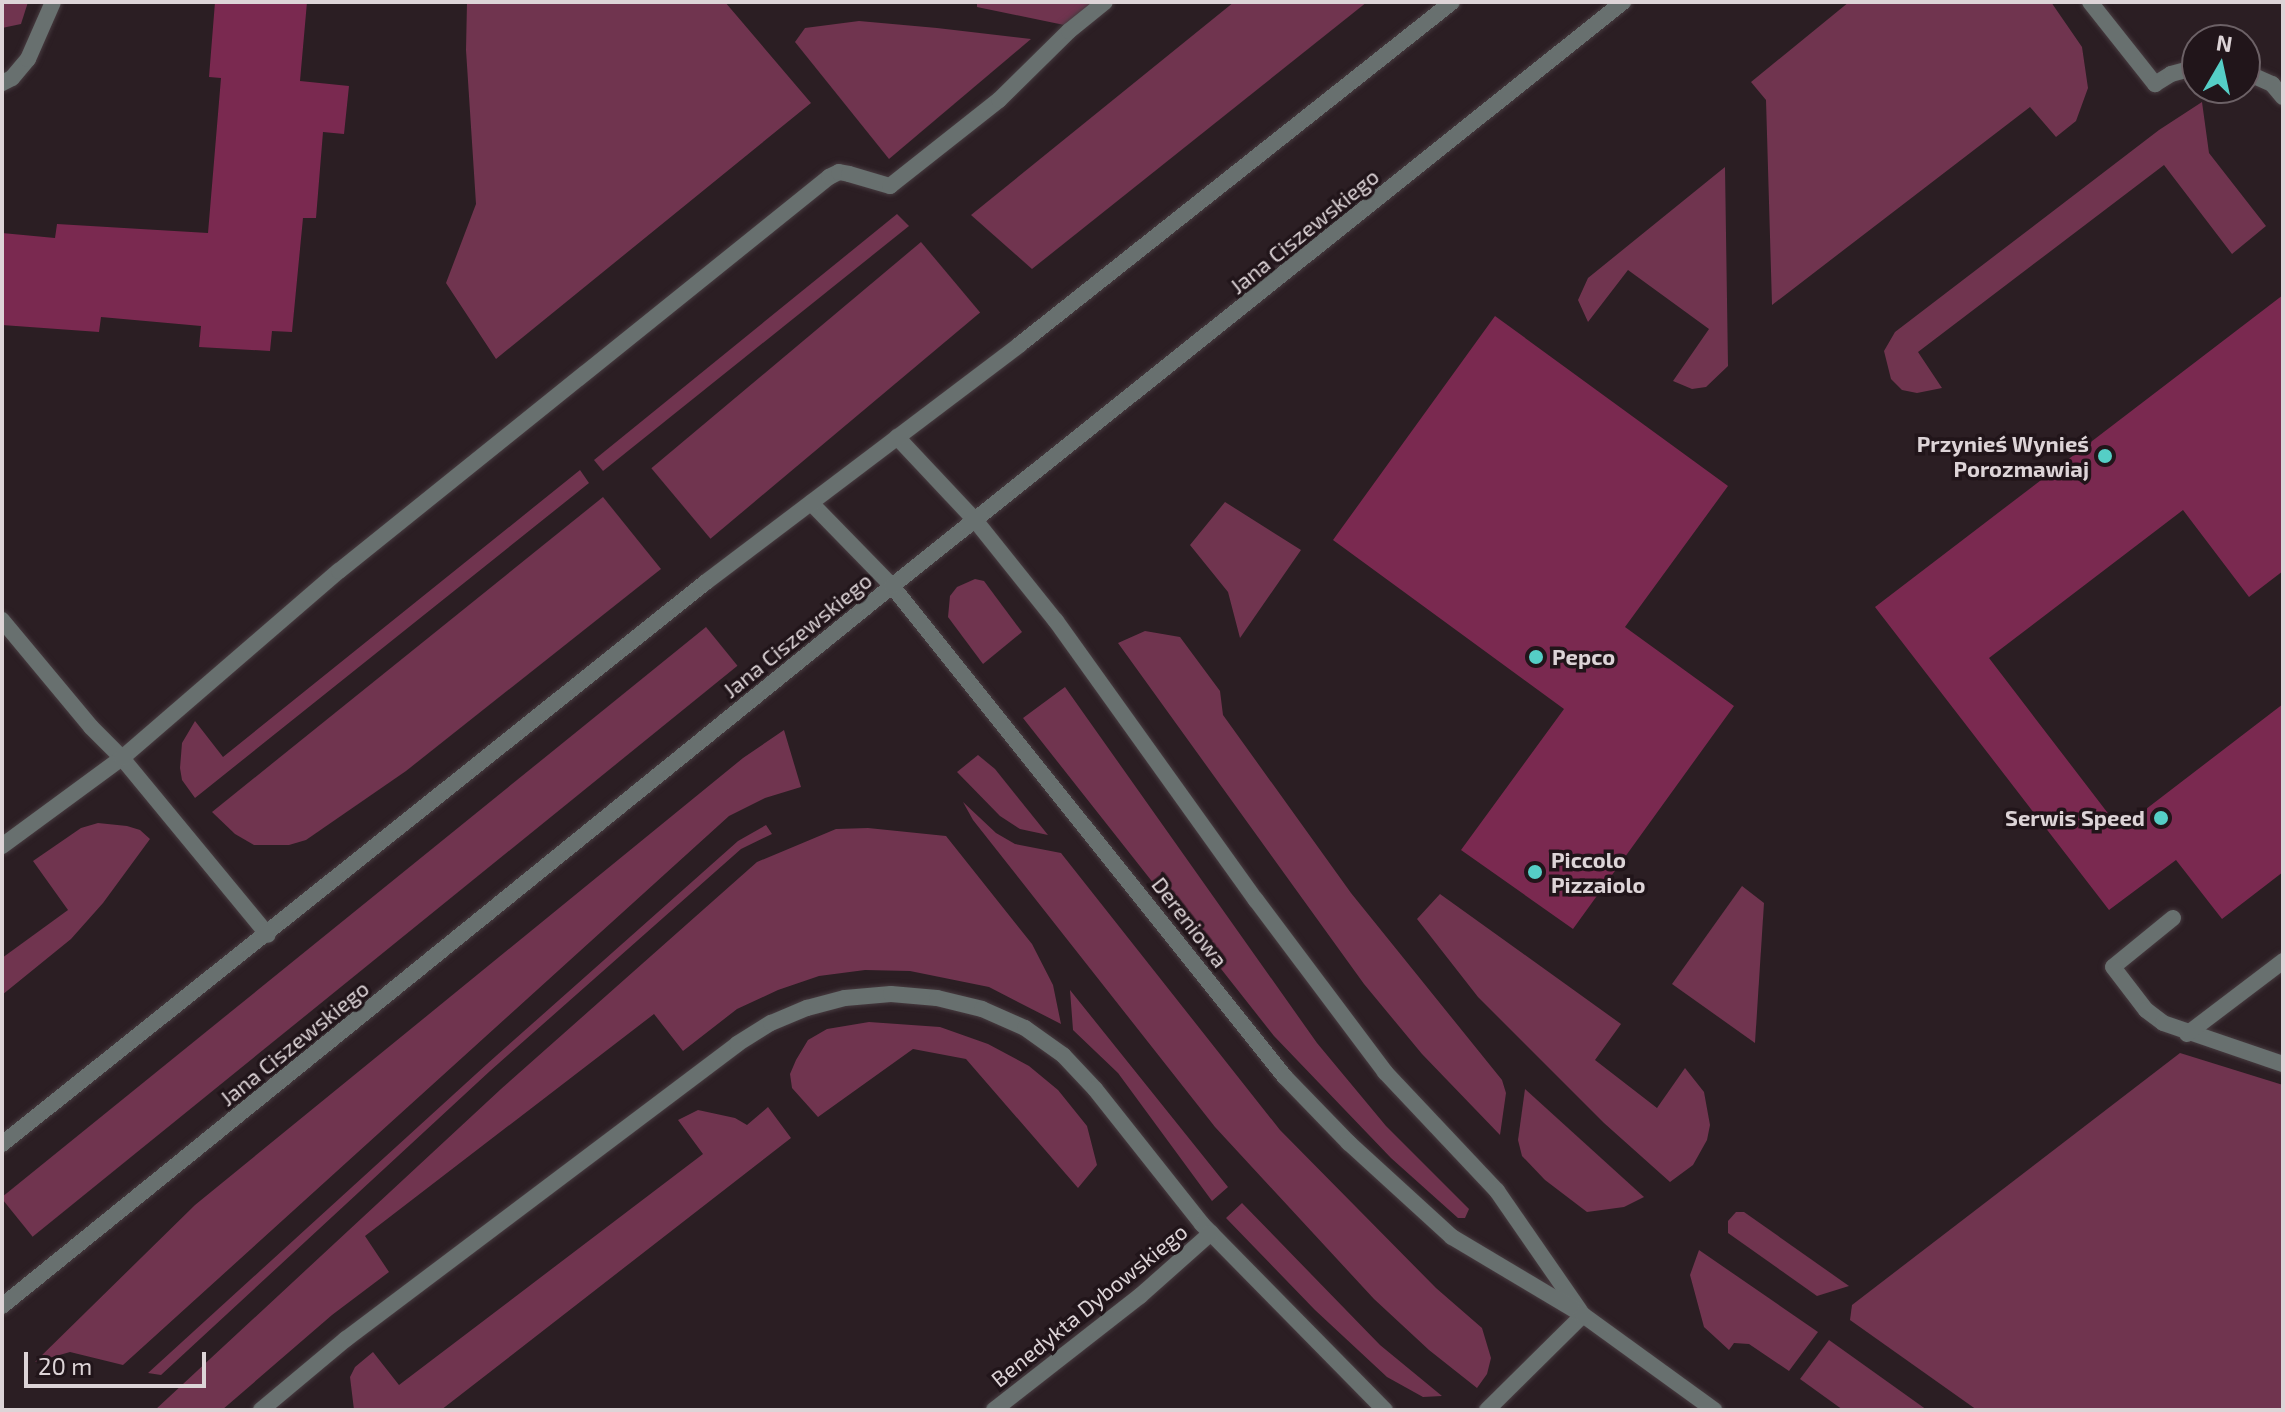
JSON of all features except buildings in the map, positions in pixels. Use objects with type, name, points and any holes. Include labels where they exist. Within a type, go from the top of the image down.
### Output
[{"type":"street","points":[[2,83],[12,78],[28,59],[53,2]]},
{"type":"street","points":[[2,846],[122,758],[339,571],[829,177],[839,172],[890,186],[999,100],[1069,31],[1105,2]]},
{"type":"street","points":[[2,1144],[268,935],[706,582],[897,437],[1452,2]]},
{"type":"street","name":"Jana Ciszewskiego","points":[[2,1306],[892,586],[1623,2]]},
{"type":"street","points":[[2090,2],[2155,84],[2181,71]]},
{"type":"street","points":[[2261,79],[2272,84],[2283,97]]},
{"type":"street","name":"Dereniowa","points":[[897,437],[975,520],[1056,621],[1256,900],[1385,1072],[1497,1191],[1583,1315]]},
{"type":"street","name":"Dereniowa","points":[[811,503],[892,586],[1285,1077],[1359,1153],[1452,1237],[1583,1315],[1714,1410]]},
{"type":"street","points":[[2,620],[91,727],[122,758],[268,935]]},
{"type":"street","points":[[2173,918],[2113,967],[2146,1010],[2187,1034],[2283,1064]]},
{"type":"street","points":[[2187,1034],[2283,961]]},
{"type":"street","points":[[261,1410],[346,1339],[737,1044],[771,1023],[845,998],[891,994],[937,998],[982,1009],[1025,1028],[1063,1055],[1095,1089],[1211,1233],[1301,1328],[1385,1410]]},
{"type":"street","name":"Benedykta Dybowskiego","points":[[994,1410],[1140,1296],[1211,1233]]},
{"type":"street","points":[[1487,1410],[1583,1315]]},
{"type":"shaded area","points":[[2,2],[28,2],[21,24],[2,28]]},
{"type":"shaded area","points":[[467,2],[725,2],[811,103],[496,359],[446,283],[476,204],[466,50]]},
{"type":"shaded area","points":[[977,2],[1096,2],[1069,26],[977,7]]},
{"type":"shaded area","points":[[1234,2],[1367,2],[1032,269],[971,215]]},
{"type":"shaded area","points":[[1849,2],[2051,2],[2082,47],[2088,88],[2076,121],[2056,137],[2030,107],[1772,305],[1766,100],[1751,82]]},
{"type":"shaded area","points":[[859,21],[1031,39],[889,159],[795,42],[805,28]]},
{"type":"shaded area","points":[[2202,104],[2209,153],[2266,226],[2232,254],[2164,165],[1918,352],[1942,388],[1917,393],[1902,390],[1891,379],[1884,351],[1895,332],[2159,130]]},
{"type":"shaded area","points":[[1725,167],[1728,366],[1706,387],[1692,389],[1673,381],[1709,329],[1628,270],[1588,322],[1578,300],[1588,278]]},
{"type":"shaded area","points":[[897,214],[909,226],[603,471],[594,460]]},
{"type":"shaded area","points":[[921,242],[980,312],[710,539],[651,468]]},
{"type":"shaded area","points":[[580,470],[589,483],[195,798],[182,780],[180,768],[182,743],[195,721],[223,757]]},
{"type":"shaded area","points":[[603,497],[661,569],[406,771],[306,840],[289,845],[254,845],[235,834],[212,812]]},
{"type":"shaded area","points":[[1225,502],[1301,550],[1240,638],[1228,592],[1190,545]]},
{"type":"shaded area","points":[[975,579],[984,581],[1022,632],[983,664],[948,617],[950,596],[957,587]]},
{"type":"shaded area","points":[[706,627],[737,666],[33,1237],[2,1197]]},
{"type":"shaded area","points":[[1145,631],[1180,637],[1220,691],[1223,715],[1351,893],[1502,1080],[1506,1093],[1500,1135],[1422,1054],[1364,984],[1118,643]]},
{"type":"shaded area","points":[[1065,687],[1317,1043],[1386,1126],[1469,1209],[1465,1218],[1458,1218],[1391,1158],[1274,1036],[1023,718]]},
{"type":"shaded area","points":[[784,730],[801,787],[765,798],[729,816],[123,1365],[70,1352],[35,1362],[195,1205],[743,758]]},
{"type":"shaded area","points":[[978,755],[995,769],[1048,835],[1020,829],[1000,816],[957,772]]},
{"type":"shaded area","points":[[963,802],[996,833],[1015,844],[1061,853],[1280,1130],[1436,1288],[1482,1328],[1491,1358],[1487,1374],[1477,1388],[1429,1350],[1374,1299],[1215,1127],[973,820]]},
{"type":"shaded area","points":[[98,823],[140,830],[150,839],[103,903],[71,939],[2,995],[2,958],[68,910],[33,861],[81,828]]},
{"type":"shaded area","points":[[766,825],[772,834],[741,849],[490,1071],[161,1375],[148,1373],[487,1064],[738,841]]},
{"type":"shaded area","points":[[868,828],[946,836],[1032,944],[1053,985],[1061,1024],[989,987],[910,971],[865,970],[819,976],[778,990],[737,1009],[683,1051],[654,1014],[365,1236],[389,1272],[332,1315],[222,1410],[155,1410],[501,1089],[757,862],[836,829]]},
{"type":"shaded area","points":[[1742,886],[1764,903],[1755,1043],[1672,984]]},
{"type":"shaded area","points":[[1440,894],[1621,1024],[1595,1060],[1657,1108],[1685,1068],[1704,1092],[1710,1125],[1707,1140],[1693,1165],[1670,1182],[1604,1123],[1478,997],[1417,919]]},
{"type":"shaded area","points":[[1070,990],[1228,1187],[1212,1201],[1118,1073],[1073,1030]]},
{"type":"shaded area","points":[[869,1022],[940,1027],[988,1044],[1029,1066],[1058,1090],[1087,1126],[1097,1165],[1078,1188],[966,1059],[913,1049],[818,1117],[792,1088],[790,1074],[796,1060],[808,1040],[827,1029]]},
{"type":"shaded area","points":[[2180,1053],[2283,1085],[2283,1410],[1977,1410],[1850,1320],[1852,1305]]},
{"type":"shaded area","points":[[1525,1089],[1644,1197],[1624,1207],[1587,1212],[1545,1180],[1522,1156],[1518,1140]]},
{"type":"shaded area","points":[[768,1107],[791,1138],[441,1410],[354,1410],[350,1377],[355,1367],[373,1352],[399,1385],[703,1154],[678,1120],[698,1110],[735,1118],[747,1125]]},
{"type":"shaded area","points":[[1242,1203],[1380,1345],[1442,1396],[1423,1397],[1387,1377],[1315,1310],[1226,1218]]},
{"type":"shaded area","points":[[1736,1212],[1744,1212],[1849,1286],[1817,1296],[1728,1233],[1728,1221]]},
{"type":"shaded area","points":[[1699,1250],[1818,1332],[1789,1371],[1749,1344],[1734,1343],[1729,1350],[1704,1327],[1690,1275]]},
{"type":"shaded area","points":[[1829,1340],[1927,1410],[1843,1410],[1800,1379]]},
{"type":"place","name":"Przynieś Wynieś Porozmawiaj","points":[[2105,456]]},
{"type":"place","name":"Pepco","points":[[1536,657]]},
{"type":"place","name":"Serwis Speed","points":[[2161,818]]},
{"type":"place","name":"Piccolo Pizzaiolo","points":[[1535,872]]}]
